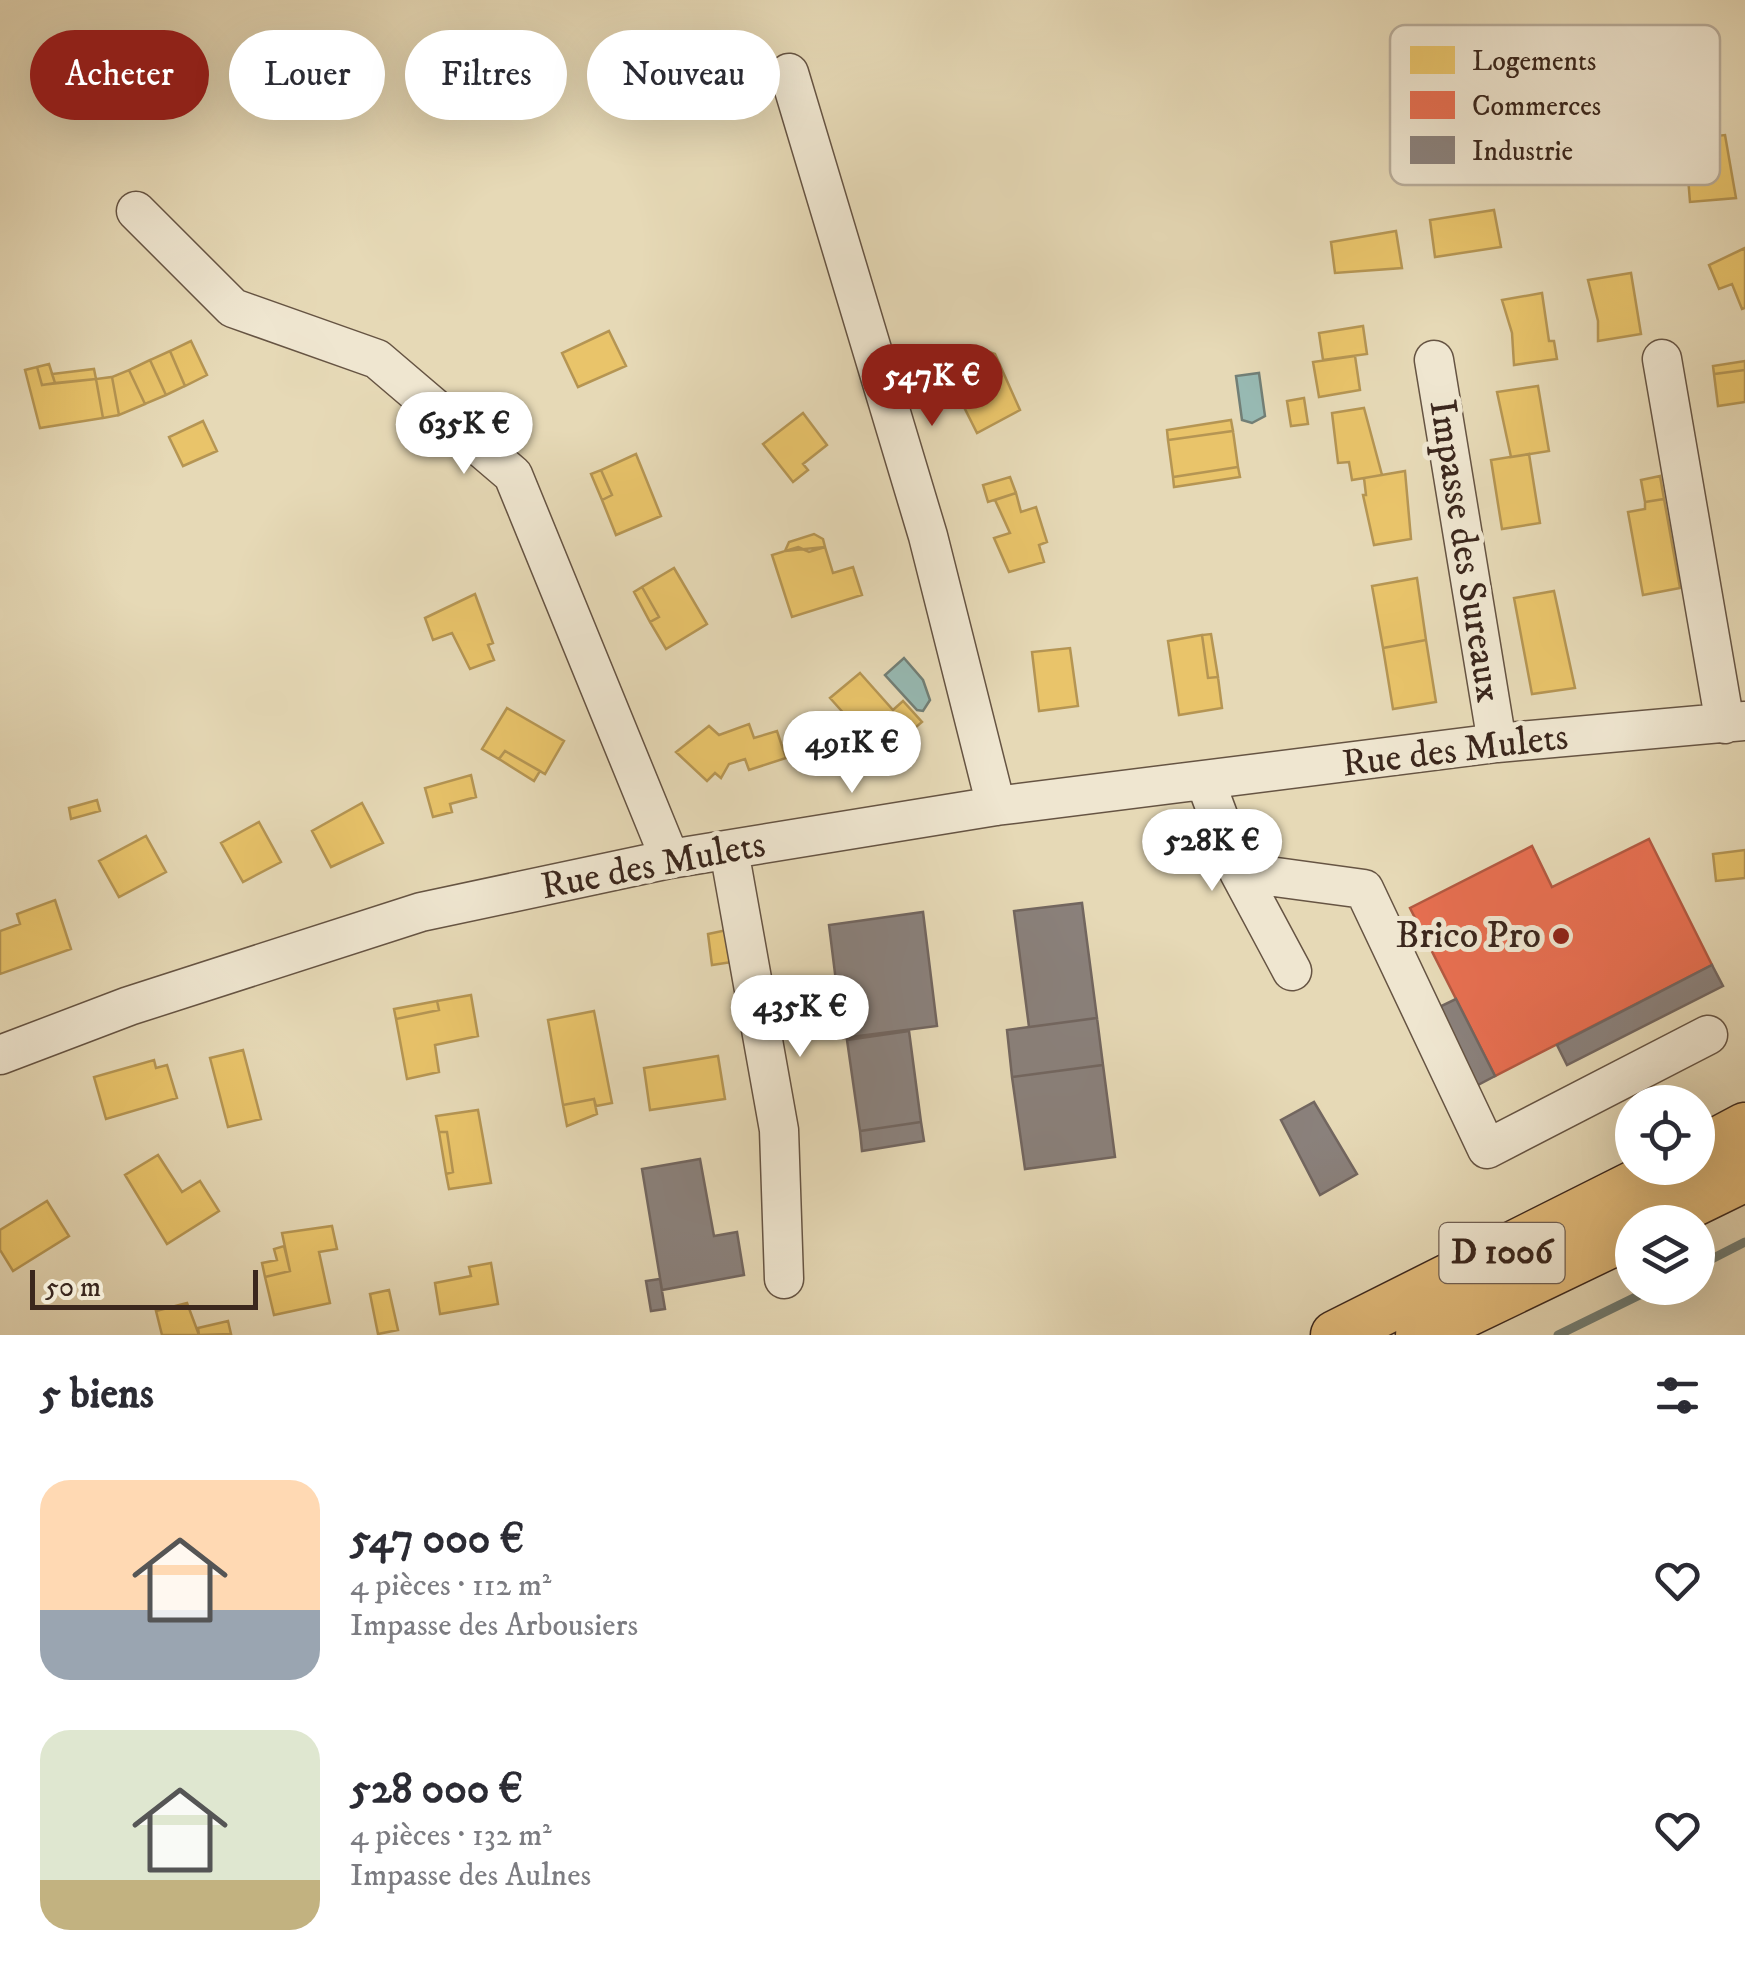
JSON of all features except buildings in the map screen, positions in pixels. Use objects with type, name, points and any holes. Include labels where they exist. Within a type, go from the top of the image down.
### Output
[{"type":"main road","points":[[1715,1143],[1745,1127]]},
{"type":"main road","points":[[1688,1205],[1745,1176]]},
{"type":"main road","name":"D 1006","points":[[1335,1335],[1634,1185]]},
{"type":"main road","name":"D 1006","points":[[1420,1335],[1615,1241]]},
{"type":"street","points":[[789,74],[928,536],[996,806]]},
{"type":"street","points":[[136,211],[233,308],[377,359],[513,475],[670,859]]},
{"type":"street","points":[[1662,358],[1735,722]]},
{"type":"street","name":"Impasse des Sureaux","points":[[1434,360],[1496,743]]},
{"type":"street","name":"Rue des Mulets","points":[[0,1056],[129,1006],[422,912],[670,859],[996,806],[1206,783],[1496,743],[1735,722]]},
{"type":"street","points":[[1206,783],[1238,872],[1292,971]]},
{"type":"street","points":[[729,850],[778,1130],[784,1279]]},
{"type":"street","points":[[1238,872],[1364,889],[1487,1150],[1708,1036]]},
{"type":"water","points":[[1259,373],[1265,416],[1252,423],[1242,420],[1236,376]]},
{"type":"water","points":[[904,658],[923,680],[930,700],[923,711],[917,710],[885,675]]},
{"type":"waterway","points":[[1715,1257],[1745,1242]]},
{"type":"waterway","points":[[1558,1335],[1619,1305]]},
{"type":"place","name":"Brico Pro","points":[[1561,936]]}]
